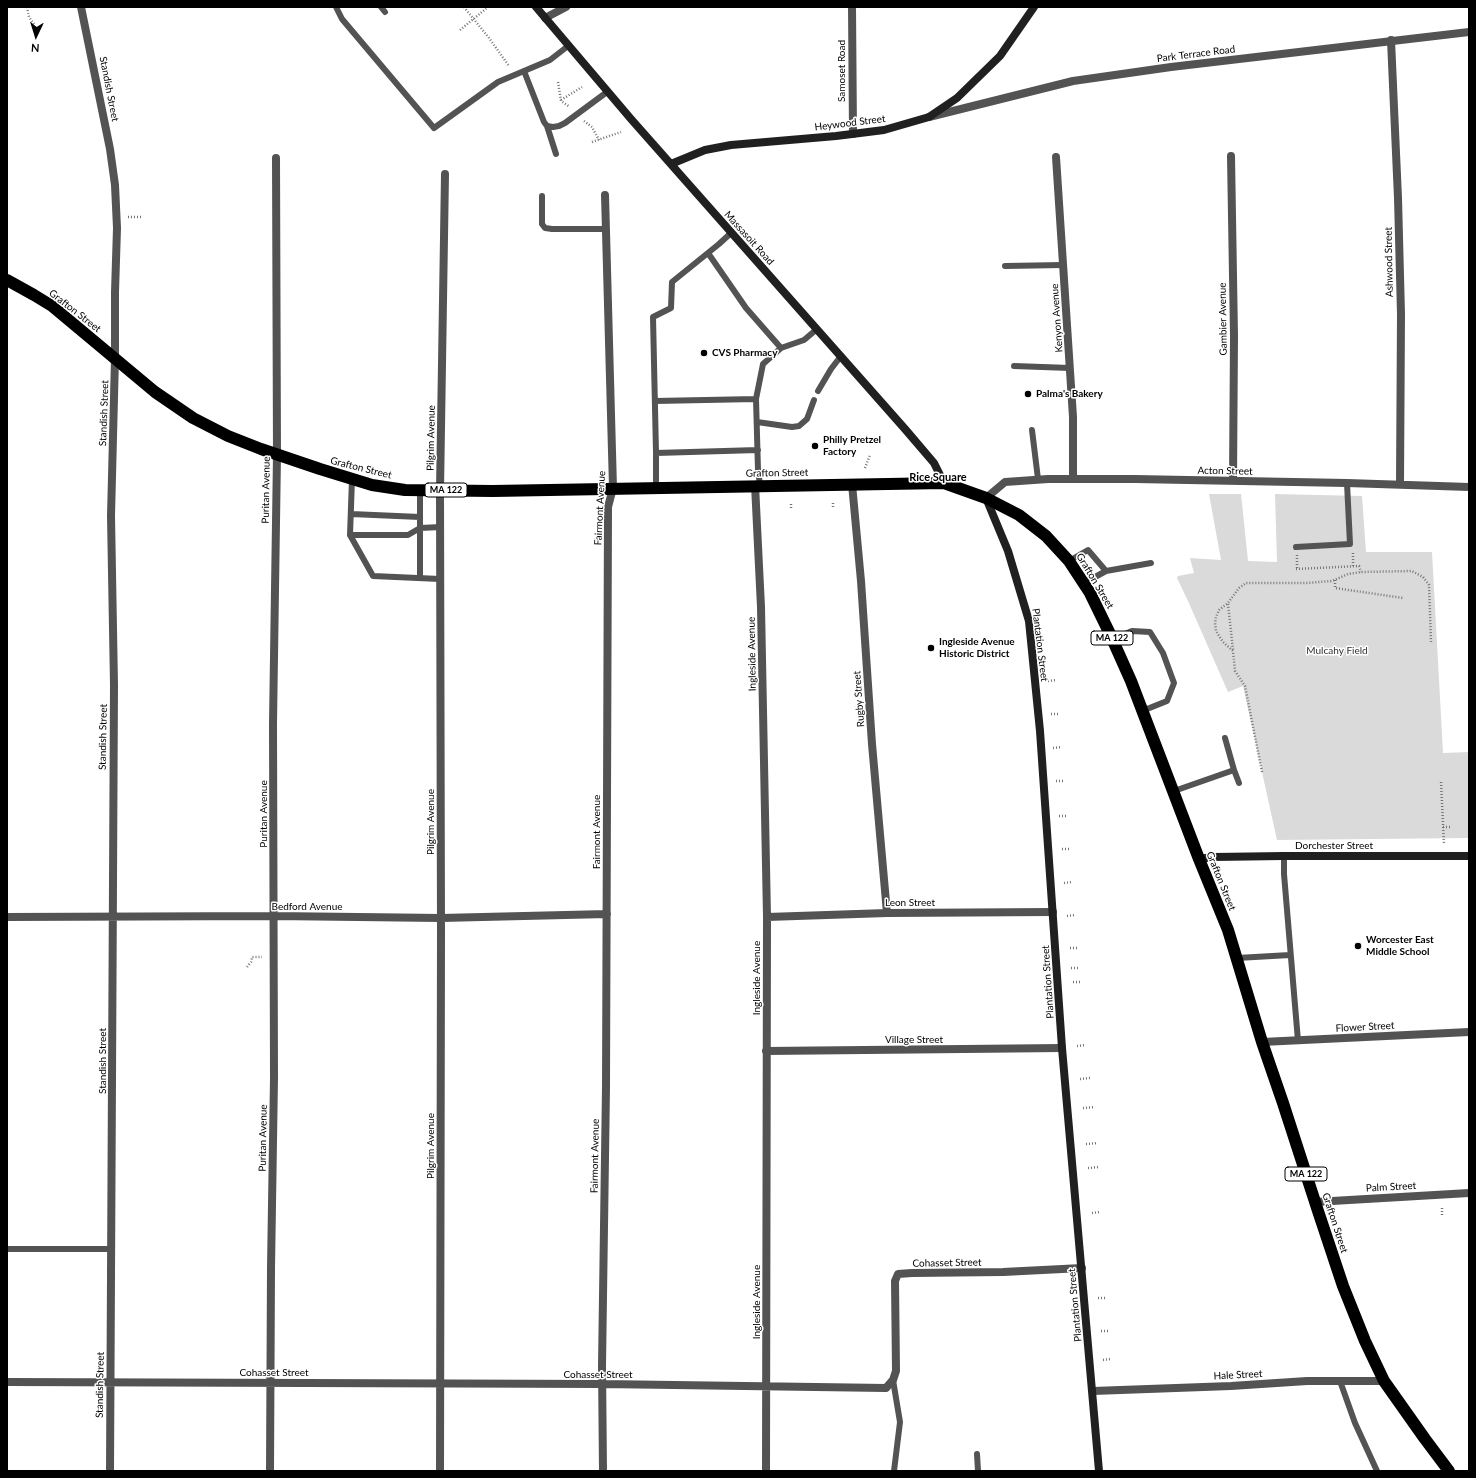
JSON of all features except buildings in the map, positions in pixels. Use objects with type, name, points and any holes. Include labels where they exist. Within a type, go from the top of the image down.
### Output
[{"type":"highway","name":"Grafton Street","points":[[7,280],[52,306],[155,392],[193,418],[228,436],[277,455],[352,479],[405,490],[493,491],[758,485],[944,483],[986,498],[1025,519],[1046,536],[1069,560],[1100,611],[1113,639],[1174,791],[1199,859],[1228,930],[1262,1042],[1315,1202],[1365,1341],[1384,1380],[1424,1439],[1449,1471]]},
{"type":"street","name":"Standish Street","points":[[81,7],[109,141],[115,185],[117,228],[110,516],[114,685],[110,1471]]},
{"type":"street","name":"Massasoit Road","points":[[536,7],[670,164],[934,463],[944,483]]},
{"type":"street","points":[[546,18],[566,7]]},
{"type":"street","name":"Samoset Road","points":[[852,7],[853,134]]},
{"type":"street","name":"Heywood Street","points":[[670,164],[704,150],[731,145],[884,130],[930,117],[957,98],[1000,56],[1034,7]]},
{"type":"street","name":"Park Terrace Road","points":[[930,117],[1073,81],[1171,67],[1469,32]]},
{"type":"street","name":"Ashwood Street","points":[[1391,40],[1398,198],[1401,314],[1400,484]]},
{"type":"street","name":"Gambier Avenue","points":[[1231,156],[1234,336],[1233,481]]},
{"type":"street","name":"Kenyon Avenue","points":[[1056,157],[1073,416],[1073,479]]},
{"type":"street","name":"Puritan Avenue","points":[[270,1471],[274,1078],[274,724],[277,455],[276,158]]},
{"type":"street","name":"Pilgrim Avenue","points":[[440,1471],[440,490],[445,174]]},
{"type":"street","name":"Fairmont Avenue","points":[[603,1471],[608,507],[613,488],[605,195]]},
{"type":"street","name":"Acton Street","points":[[986,498],[1005,482],[1038,479],[1347,483],[1469,487]]},
{"type":"street","name":"Rugby Street","points":[[852,484],[861,575],[872,744],[887,913]]},
{"type":"street","name":"Ingleside Avenue","points":[[758,485],[767,917],[766,1471]]},
{"type":"street","name":"Plantation Street","points":[[986,498],[1008,551],[1029,621],[1039,720],[1062,1048],[1099,1471]]},
{"type":"street","name":"Dorchester Street","points":[[1199,859],[1213,857],[1284,856],[1469,856]]},
{"type":"street","name":"Leon Street","points":[[767,917],[887,913],[1053,912]]},
{"type":"street","name":"Bedford Avenue","points":[[7,916],[274,916],[441,918],[607,914]]},
{"type":"street","name":"Flower Street","points":[[1262,1042],[1469,1032]]},
{"type":"street","name":"Village Street","points":[[766,1050],[1062,1048]]},
{"type":"street","name":"Palm Street","points":[[1315,1202],[1469,1193]]},
{"type":"street","name":"Cohasset Street","points":[[7,1382],[603,1384],[886,1388],[893,1380],[896,1371],[894,1281],[898,1274],[1003,1272],[1082,1268]]},
{"type":"street","name":"Hale Street","points":[[1093,1391],[1232,1386],[1308,1381],[1384,1380]]},
{"type":"lane","points":[[336,7],[342,19],[434,128],[498,82],[550,60],[568,46]]},
{"type":"lane","points":[[524,71],[544,122],[547,126],[556,154]]},
{"type":"lane","points":[[547,126],[559,126],[608,92]]},
{"type":"lane","points":[[542,196],[542,224],[545,228],[606,229]]},
{"type":"lane","points":[[656,487],[653,317],[672,308],[672,282],[731,232]]},
{"type":"lane","points":[[708,253],[746,308],[781,348]]},
{"type":"lane","points":[[1006,266],[1063,265]]},
{"type":"lane","points":[[758,485],[756,399],[763,364],[781,348],[804,340],[817,329]]},
{"type":"lane","points":[[818,391],[831,369],[841,356]]},
{"type":"lane","points":[[1014,366],[1070,368]]},
{"type":"lane","points":[[655,401],[756,399]]},
{"type":"lane","points":[[757,422],[792,427],[798,426],[807,419],[814,400]]},
{"type":"lane","points":[[1032,430],[1038,479]]},
{"type":"lane","points":[[656,453],[758,450]]},
{"type":"lane","points":[[352,479],[350,536],[373,576],[440,579]]},
{"type":"lane","points":[[1296,547],[1350,544],[1347,483]]},
{"type":"lane","points":[[420,490],[420,578]]},
{"type":"lane","points":[[351,514],[420,517]]},
{"type":"lane","points":[[350,536],[408,535],[420,528],[441,528]]},
{"type":"lane","points":[[1069,560],[1088,550],[1106,570]]},
{"type":"lane","points":[[1084,583],[1106,570],[1151,563]]},
{"type":"lane","points":[[1113,639],[1132,631],[1150,632],[1162,653],[1174,684],[1167,701],[1142,711]]},
{"type":"lane","points":[[1225,738],[1239,783]]},
{"type":"lane","points":[[1174,791],[1234,770]]},
{"type":"lane","points":[[1284,856],[1290,955],[1298,1041]]},
{"type":"lane","points":[[1237,958],[1290,955]]},
{"type":"lane","points":[[7,1249],[112,1249]]},
{"type":"lane","points":[[893,1380],[900,1422],[894,1471]]},
{"type":"lane","points":[[1340,1381],[1350,1410],[1377,1471]]},
{"type":"lane","points":[[978,1454],[978,1471]]},
{"type":"path","points":[[27,7],[29,17],[34,24]]},
{"type":"path","points":[[464,7],[515,75]]},
{"type":"path","points":[[460,30],[488,7]]},
{"type":"path","points":[[558,82],[561,100],[576,115],[592,127],[599,140]]},
{"type":"path","points":[[561,100],[582,87]]},
{"type":"path","points":[[592,142],[621,132]]},
{"type":"path","points":[[128,217],[142,217]]},
{"type":"path","points":[[865,468],[870,456]]},
{"type":"path","points":[[833,503],[833,508]]},
{"type":"path","points":[[1296,569],[1359,566],[1361,572]]},
{"type":"path","points":[[1233,651],[1223,642],[1216,631],[1216,616],[1219,610],[1228,603],[1239,588],[1246,583],[1306,583],[1335,580],[1348,574],[1361,572],[1412,571],[1427,581],[1429,585],[1431,642]]},
{"type":"path","points":[[1335,580],[1335,588],[1403,598]]},
{"type":"path","points":[[1228,603],[1235,671],[1245,686],[1262,772]]},
{"type":"path","points":[[1048,681],[1056,680]]},
{"type":"path","points":[[1050,714],[1059,714]]},
{"type":"path","points":[[1053,748],[1062,747]]},
{"type":"path","points":[[1056,781],[1065,781]]},
{"type":"path","points":[[1441,782],[1444,844]]},
{"type":"path","points":[[1059,816],[1068,816]]},
{"type":"path","points":[[1443,827],[1450,826]]},
{"type":"path","points":[[1062,849],[1071,849]]},
{"type":"path","points":[[1064,883],[1072,882]]},
{"type":"path","points":[[1067,916],[1075,915]]},
{"type":"path","points":[[1070,948],[1078,948]]},
{"type":"path","points":[[247,967],[252,962],[250,957],[262,958]]},
{"type":"path","points":[[1071,968],[1080,968]]},
{"type":"path","points":[[1072,982],[1080,982]]},
{"type":"path","points":[[1077,1046],[1086,1045]]},
{"type":"path","points":[[1080,1079],[1090,1078]]},
{"type":"path","points":[[1083,1108],[1095,1107]]},
{"type":"path","points":[[1086,1144],[1098,1143]]},
{"type":"path","points":[[1088,1168],[1099,1167]]},
{"type":"path","points":[[1442,1208],[1442,1216]]},
{"type":"path","points":[[1092,1213],[1100,1212]]},
{"type":"path","points":[[1098,1298],[1107,1298]]},
{"type":"path","points":[[1101,1331],[1109,1331]]},
{"type":"path","points":[[1103,1360],[1110,1359]]},
{"type":"green space","name":"Mulcahy Field","points":[[1209,494],[1241,494],[1248,561],[1277,562],[1275,494],[1362,496],[1366,552],[1432,552],[1443,753],[1469,752],[1469,838],[1277,840],[1243,686],[1228,692],[1177,578],[1178,576],[1194,573],[1190,558],[1221,560]]},
{"type":"place","name":"CVS Pharmacy","points":[[704,353]]},
{"type":"place","name":"Palma's Bakery","points":[[1028,394]]},
{"type":"place","name":"Philly Pretzel Factory","points":[[815,446]]},
{"type":"place","name":"Ingleside Avenue Historic District","points":[[931,648]]},
{"type":"place","name":"Worcester East Middle School","points":[[1358,946]]},
{"type":"district","name":"Rice Square","points":[[938,477]]}]
